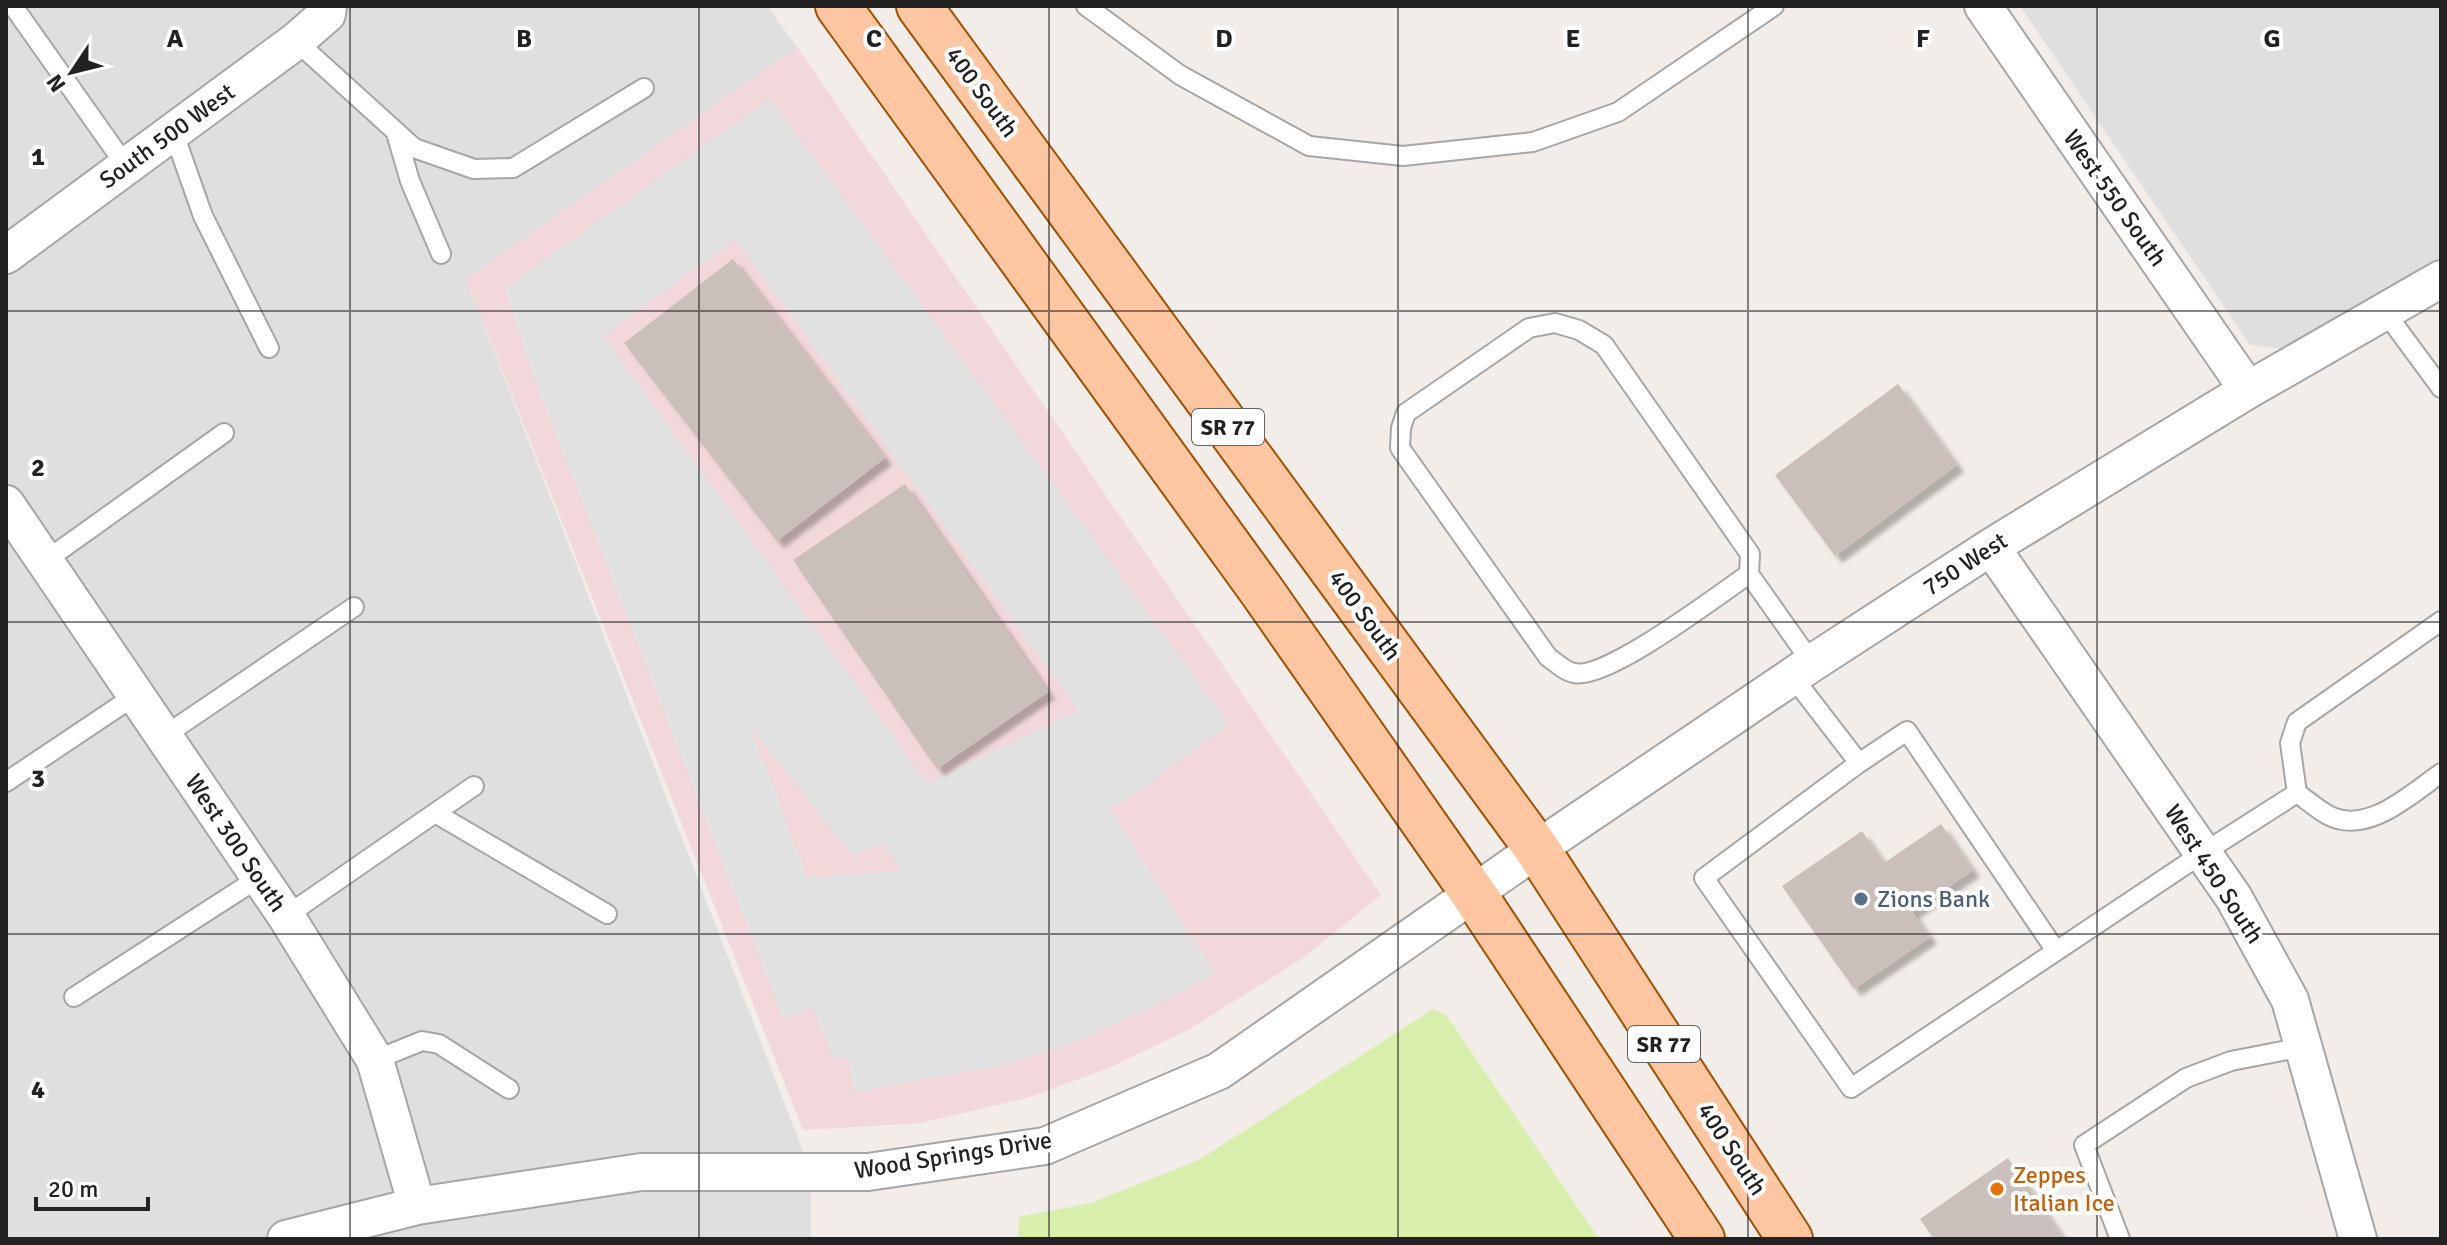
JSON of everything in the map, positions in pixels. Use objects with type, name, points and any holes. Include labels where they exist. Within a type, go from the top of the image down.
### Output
[{"type":"main road","name":"400 South","points":[[838,6],[1261,590],[1504,872],[1790,1239]]},
{"type":"main road","name":"400 South","points":[[919,6],[1504,872],[1702,1239]]},
{"type":"street","name":"West 550 South","points":[[1983,6],[2248,390]]},
{"type":"street","name":"South 500 West","points":[[6,255],[296,41],[328,10]]},
{"type":"street","name":"750 West","points":[[1504,872],[1802,669],[1991,547],[2248,390],[2441,279]]},
{"type":"street","name":"West 300 South","points":[[10,518],[45,561],[260,877],[375,1060],[417,1206]]},
{"type":"street","name":"West 450 South","points":[[1991,547],[2234,898],[2290,1000],[2358,1239]]},
{"type":"street","name":"Wood Springs Drive","points":[[286,1239],[417,1206],[641,1172],[868,1172],[1045,1146],[1219,1071],[1504,872]]},
{"type":"lane","points":[[13,6],[126,166]]},
{"type":"lane","points":[[1086,6],[1180,75],[1309,146],[1403,156],[1533,142],[1618,112],[1774,6]]},
{"type":"lane","points":[[296,41],[414,148],[474,169],[513,168],[644,88]]},
{"type":"lane","points":[[173,131],[203,216],[269,348]]},
{"type":"lane","points":[[395,131],[410,181],[441,254]]},
{"type":"lane","points":[[2385,312],[2441,388]]},
{"type":"lane","points":[[1749,574],[1634,652],[1596,671],[1574,673],[1548,657],[1400,448],[1406,413],[1529,328],[1555,323],[1579,330],[1604,345],[1750,554],[1749,574],[1859,763]]},
{"type":"lane","points":[[45,561],[224,433]]},
{"type":"lane","points":[[164,736],[354,607]]},
{"type":"lane","points":[[2441,621],[2297,722],[2290,743],[2297,793],[2331,817],[2355,821],[2378,816],[2441,773]]},
{"type":"lane","points":[[6,782],[136,695]]},
{"type":"lane","points":[[2056,951],[1907,731],[1704,878],[1851,1088],[2297,793]]},
{"type":"lane","points":[[286,916],[474,786]]},
{"type":"lane","points":[[435,813],[607,914]]},
{"type":"lane","points":[[74,997],[260,877]]},
{"type":"lane","points":[[375,1060],[422,1041],[439,1044],[509,1089]]},
{"type":"lane","points":[[2120,1239],[2084,1145],[2186,1078],[2231,1061],[2303,1047]]},
{"type":"shaded area","points":[[6,6],[767,6],[797,47],[466,279],[811,1172],[811,1239],[6,1239]]},
{"type":"shaded area","points":[[2020,6],[2441,6],[2441,261],[2284,349],[2250,345]]},
{"type":"shaded area","points":[[797,47],[1381,895],[1303,958],[1188,1030],[1109,1068],[1027,1098],[921,1123],[803,1130],[466,279]]},
{"type":"shaded area","points":[[770,98],[1229,724],[1133,795],[1109,808],[1215,973],[1080,1040],[1003,1065],[855,1092],[848,1058],[833,1057],[813,1008],[783,1018],[534,378],[505,288]],"holes":[[[735,239],[1078,710],[1078,711],[927,783],[603,336]],[[750,726],[852,855],[882,844],[902,870],[807,878]]]},
{"type":"green space","points":[[1433,1009],[1446,1015],[1599,1239],[1018,1239],[1019,1217],[1091,1203],[1199,1160]]},
{"type":"building","points":[[733,259],[885,458],[777,541],[624,343]]},
{"type":"building","points":[[1898,384],[1957,465],[1835,556],[1775,475]]},
{"type":"building","points":[[905,484],[1048,692],[937,769],[793,560]]},
{"type":"building","name":"Zions Bank","points":[[1941,824],[1973,870],[1912,912],[1930,937],[1854,989],[1782,886],[1862,831],[1884,863]]},
{"type":"building","name":"Zeppes Italian Ice","points":[[2008,1158],[2061,1235],[2056,1239],[1934,1239],[1920,1219]]},
{"type":"place","name":"Zions Bank","points":[[1861,899]]},
{"type":"place","name":"Zeppes Italian Ice","points":[[1997,1189]]}]
